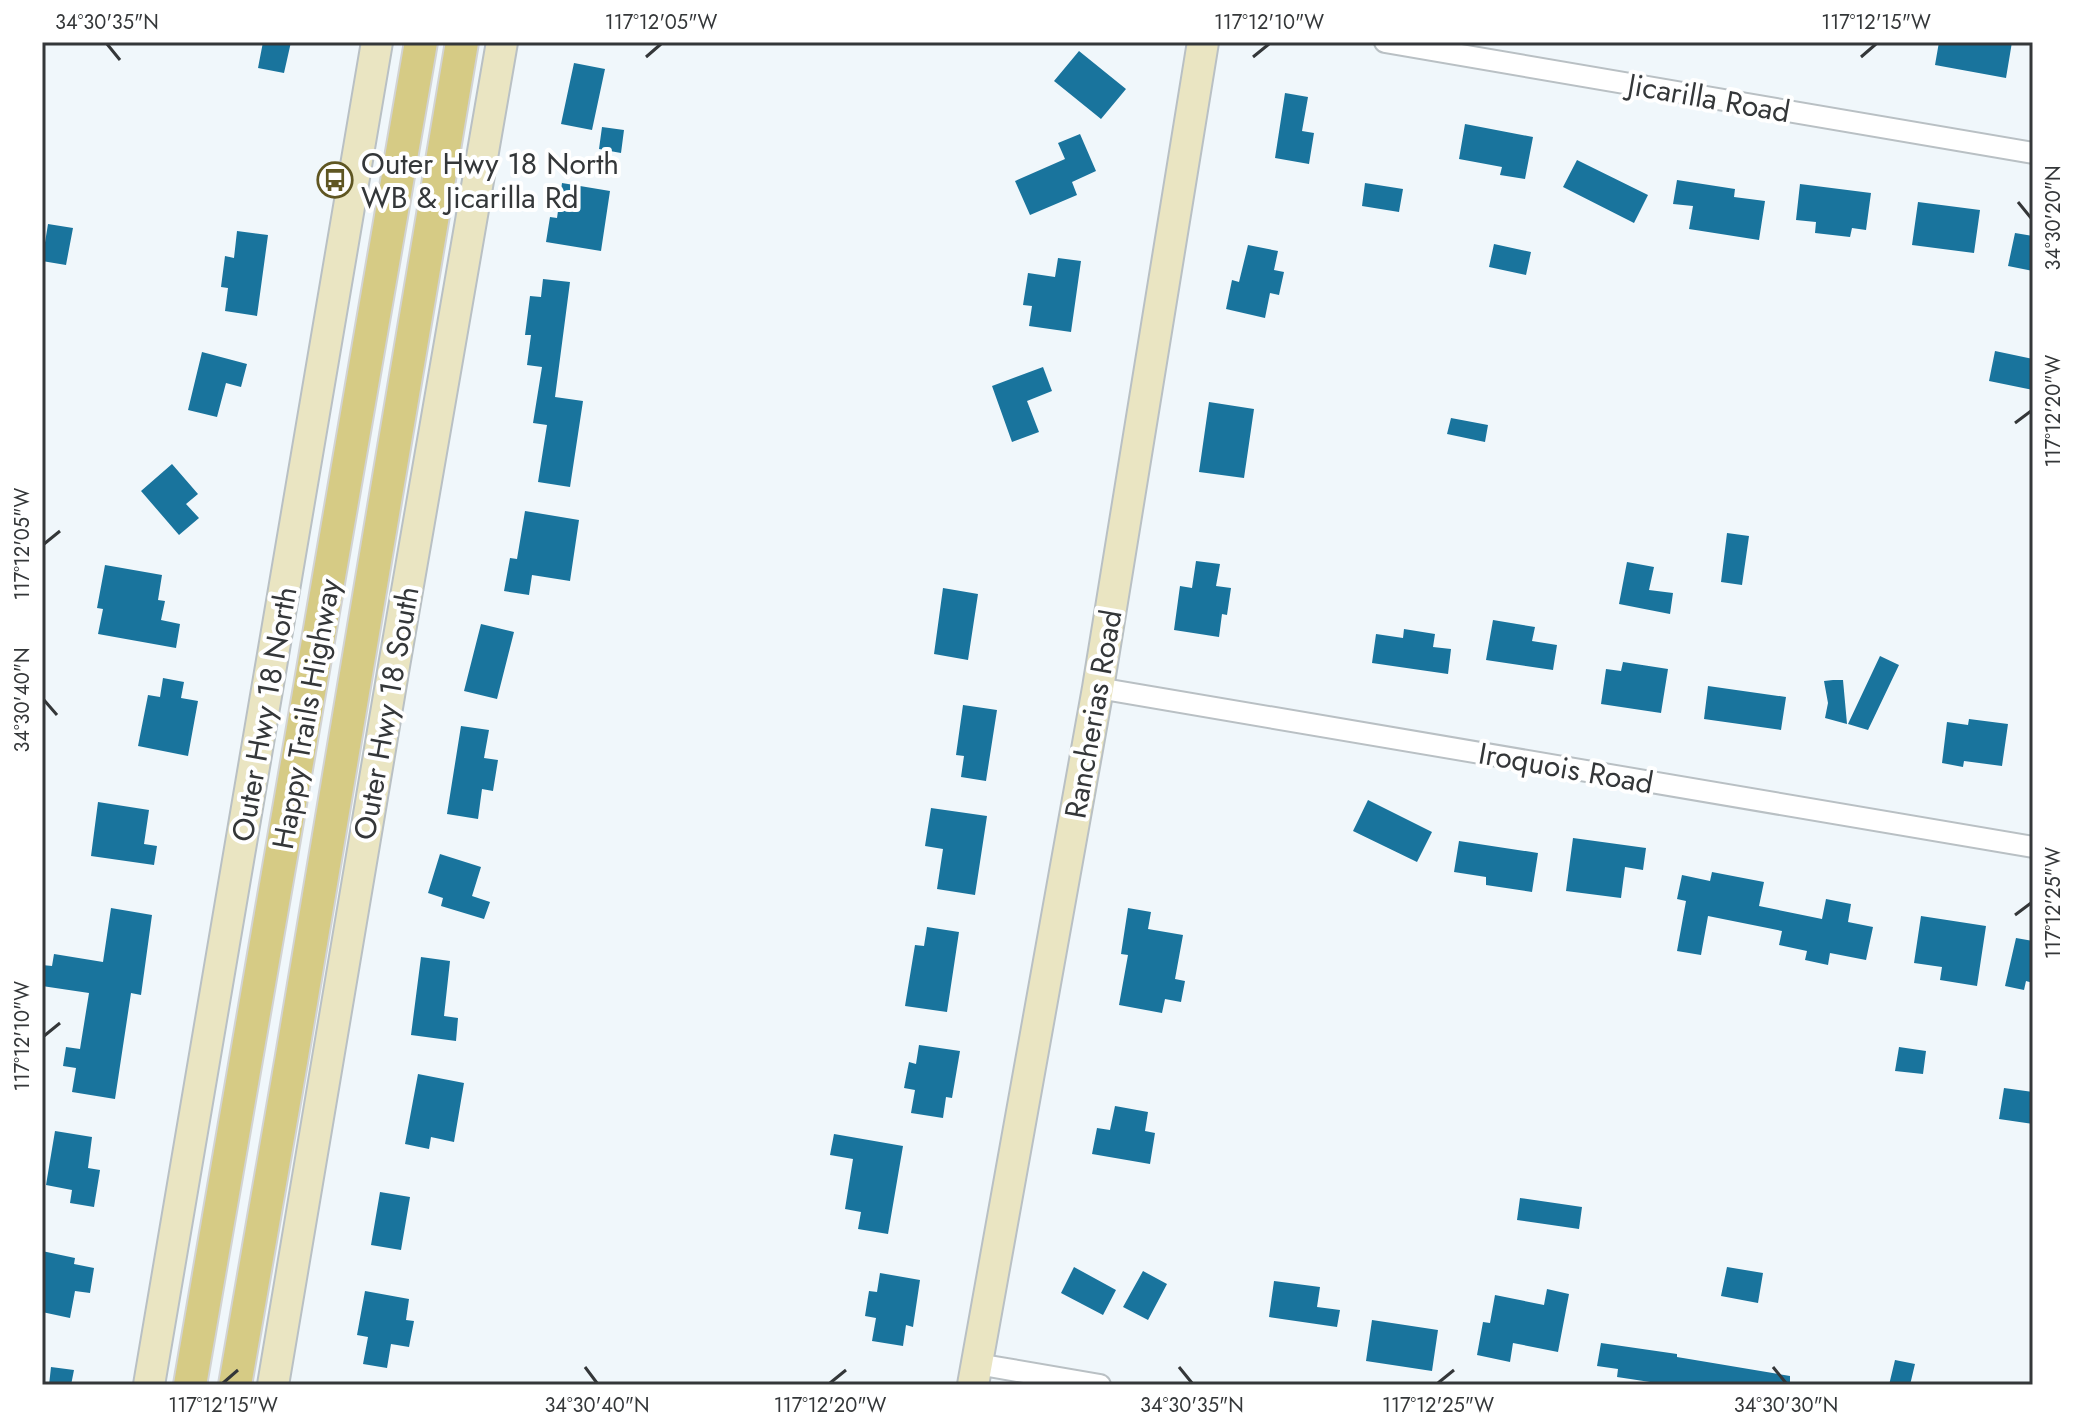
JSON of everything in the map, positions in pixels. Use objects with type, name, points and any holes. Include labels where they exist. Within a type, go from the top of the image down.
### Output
[{"type":"main road","name":"Happy Trails Highway","points":[[190,1385],[421,42]]},
{"type":"main road","name":"Happy Trails Highway","points":[[235,1385],[462,42]]},
{"type":"street","name":"Outer Hwy 18 North","points":[[149,1385],[377,42]]},
{"type":"street","name":"Outer Hwy 18 South","points":[[273,1385],[502,42]]},
{"type":"street","name":"Rancherias Road","points":[[975,1375],[1098,688],[1203,42]]},
{"type":"street","name":"Jicarilla Road","points":[[1385,42],[2033,153]]},
{"type":"street","name":"Iroquois Road","points":[[1098,688],[2033,847]]},
{"type":"street","points":[[975,1375],[1100,1385]]},
{"type":"building","points":[[263,42],[291,42],[284,73],[258,68]]},
{"type":"building","points":[[1939,42],[2012,42],[2006,78],[1935,65]]},
{"type":"building","points":[[1079,51],[1126,89],[1101,119],[1054,81]]},
{"type":"building","points":[[574,63],[605,69],[592,130],[561,124]]},
{"type":"building","points":[[1285,93],[1308,97],[1302,131],[1314,133],[1309,164],[1275,158]]},
{"type":"building","points":[[1465,124],[1533,137],[1525,179],[1500,175],[1502,167],[1459,159]]},
{"type":"building","points":[[602,127],[624,130],[621,153],[599,149]]},
{"type":"building","points":[[1080,134],[1096,171],[1072,182],[1077,195],[1030,215],[1015,181],[1065,159],[1058,143]]},
{"type":"building","points":[[1577,160],[1648,195],[1634,223],[1563,187]]},
{"type":"building","points":[[1677,180],[1735,189],[1734,197],[1765,201],[1759,240],[1689,229],[1693,206],[1673,204]]},
{"type":"building","points":[[562,183],[610,191],[601,251],[546,242],[550,217],[557,218]]},
{"type":"building","points":[[1365,183],[1403,189],[1399,212],[1362,206]]},
{"type":"building","points":[[1800,184],[1871,193],[1866,230],[1852,228],[1850,237],[1815,233],[1816,222],[1796,220]]},
{"type":"building","points":[[1918,202],[1980,210],[1974,253],[1912,245]]},
{"type":"building","points":[[48,224],[73,228],[66,265],[42,261]]},
{"type":"building","points":[[237,231],[268,235],[257,316],[225,311],[228,288],[221,287],[225,256],[234,258]]},
{"type":"building","points":[[2015,233],[2033,236],[2033,271],[2008,266]]},
{"type":"building","points":[[1494,244],[1531,252],[1526,275],[1489,267]]},
{"type":"building","points":[[1248,245],[1278,251],[1274,270],[1284,272],[1279,295],[1270,293],[1265,318],[1226,309],[1232,280],[1239,282]]},
{"type":"building","points":[[1058,258],[1081,261],[1071,332],[1029,326],[1032,306],[1023,305],[1028,273],[1055,277]]},
{"type":"building","points":[[543,279],[570,282],[555,397],[583,401],[570,487],[538,482],[547,425],[533,423],[542,367],[527,365],[531,335],[525,335],[530,296],[541,297]]},
{"type":"building","points":[[1995,351],[2033,359],[2033,390],[1989,381]]},
{"type":"building","points":[[202,352],[247,364],[241,387],[226,383],[217,417],[188,410]]},
{"type":"building","points":[[1043,367],[1052,391],[1027,401],[1039,432],[1012,442],[992,386]]},
{"type":"building","points":[[1209,402],[1254,409],[1244,478],[1199,472]]},
{"type":"building","points":[[1451,418],[1488,425],[1485,442],[1447,434]]},
{"type":"building","points":[[172,464],[198,494],[186,504],[199,518],[179,535],[141,491]]},
{"type":"building","points":[[525,511],[579,520],[570,581],[532,575],[529,595],[504,591],[510,558],[517,559]]},
{"type":"building","points":[[1727,533],[1749,536],[1742,585],[1721,582]]},
{"type":"building","points":[[1196,561],[1220,564],[1216,586],[1231,588],[1227,615],[1222,614],[1219,637],[1174,630],[1180,586],[1192,588]]},
{"type":"building","points":[[1627,562],[1654,567],[1649,590],[1673,593],[1670,614],[1619,604]]},
{"type":"building","points":[[105,565],[162,575],[158,600],[165,601],[161,620],[180,624],[176,648],[98,634],[103,609],[97,608]]},
{"type":"building","points":[[943,588],[978,594],[968,660],[934,654]]},
{"type":"building","points":[[1493,620],[1535,627],[1532,641],[1557,645],[1553,670],[1486,660]]},
{"type":"building","points":[[481,624],[514,632],[497,699],[464,691]]},
{"type":"building","points":[[1404,629],[1435,634],[1433,647],[1451,649],[1448,674],[1372,663],[1376,634],[1403,638]]},
{"type":"building","points":[[1880,656],[1899,665],[1868,730],[1848,724]]},
{"type":"building","points":[[1623,662],[1668,669],[1661,713],[1601,704],[1606,669],[1621,671]]},
{"type":"building","points":[[163,678],[184,682],[181,698],[198,701],[188,756],[138,746],[148,695],[160,697]]},
{"type":"building","points":[[1843,680],[1847,724],[1825,718],[1828,703],[1824,681]]},
{"type":"building","points":[[1708,686],[1786,697],[1781,730],[1704,719]]},
{"type":"building","points":[[963,705],[997,710],[986,781],[961,777],[964,756],[956,755]]},
{"type":"building","points":[[1969,719],[2008,724],[2002,766],[1964,761],[1963,767],[1942,763],[1947,722],[1968,725]]},
{"type":"building","points":[[461,726],[489,730],[484,758],[498,760],[493,791],[482,789],[478,819],[447,814]]},
{"type":"building","points":[[1368,800],[1432,832],[1417,862],[1353,831]]},
{"type":"building","points":[[98,802],[149,810],[144,844],[157,846],[154,865],[91,856]]},
{"type":"building","points":[[931,808],[987,816],[975,895],[937,889],[943,849],[925,846]]},
{"type":"building","points":[[1573,838],[1646,848],[1643,870],[1625,867],[1621,898],[1566,891]]},
{"type":"building","points":[[1459,841],[1538,853],[1532,892],[1486,885],[1486,877],[1454,872]]},
{"type":"building","points":[[440,854],[481,867],[472,896],[490,902],[484,919],[441,906],[443,898],[428,893]]},
{"type":"building","points":[[1712,872],[1764,882],[1759,906],[1822,919],[1826,899],[1851,904],[1848,922],[1873,927],[1866,960],[1830,953],[1828,965],[1805,960],[1807,951],[1779,945],[1782,931],[1708,916],[1701,955],[1677,951],[1686,901],[1677,899],[1682,875],[1710,881]]},
{"type":"building","points":[[111,908],[152,915],[141,995],[131,993],[115,1099],[72,1092],[76,1068],[63,1066],[66,1047],[80,1049],[89,993],[42,986],[42,965],[52,966],[54,954],[103,962]]},
{"type":"building","points":[[1128,908],[1151,912],[1148,929],[1183,935],[1175,979],[1185,981],[1181,1002],[1165,999],[1162,1013],[1119,1005],[1128,955],[1121,954]]},
{"type":"building","points":[[1921,916],[1986,926],[1977,986],[1940,980],[1942,967],[1914,963]]},
{"type":"building","points":[[927,927],[959,932],[947,1012],[905,1006],[915,945],[924,946]]},
{"type":"building","points":[[2016,938],[2033,941],[2033,983],[2026,981],[2024,990],[2005,986]]},
{"type":"building","points":[[421,957],[450,961],[444,1016],[458,1018],[456,1041],[411,1035]]},
{"type":"building","points":[[919,1045],[960,1051],[952,1098],[946,1097],[943,1118],[911,1113],[915,1090],[904,1088],[909,1062],[916,1064]]},
{"type":"building","points":[[1899,1047],[1926,1051],[1923,1074],[1895,1071]]},
{"type":"building","points":[[418,1074],[464,1083],[454,1142],[431,1137],[429,1149],[405,1144]]},
{"type":"building","points":[[2004,1088],[2033,1092],[2033,1124],[1999,1119]]},
{"type":"building","points":[[1115,1106],[1148,1112],[1145,1131],[1155,1133],[1150,1164],[1092,1154],[1097,1128],[1110,1130]]},
{"type":"building","points":[[55,1131],[92,1137],[88,1168],[100,1170],[94,1207],[70,1203],[72,1190],[46,1185]]},
{"type":"building","points":[[834,1134],[903,1146],[888,1234],[858,1229],[861,1212],[845,1209],[853,1159],[830,1155]]},
{"type":"building","points":[[380,1192],[410,1197],[401,1250],[371,1245]]},
{"type":"building","points":[[1520,1198],[1582,1207],[1579,1229],[1517,1220]]},
{"type":"building","points":[[42,1251],[75,1258],[74,1264],[94,1268],[90,1293],[75,1291],[70,1318],[42,1312]]},
{"type":"building","points":[[1074,1267],[1116,1290],[1103,1315],[1061,1293]]},
{"type":"building","points":[[1727,1267],[1763,1273],[1758,1303],[1721,1296]]},
{"type":"building","points":[[1143,1271],[1167,1284],[1148,1320],[1123,1307]]},
{"type":"building","points":[[880,1273],[920,1280],[913,1327],[906,1325],[903,1346],[872,1341],[876,1318],[865,1316],[869,1291],[877,1292]]},
{"type":"building","points":[[1274,1281],[1320,1287],[1317,1307],[1340,1310],[1337,1327],[1269,1317]]},
{"type":"building","points":[[1547,1289],[1569,1294],[1558,1352],[1513,1343],[1510,1362],[1477,1355],[1483,1322],[1490,1323],[1495,1295],[1544,1305]]},
{"type":"building","points":[[365,1291],[409,1299],[406,1320],[414,1321],[409,1347],[391,1344],[387,1368],[363,1364],[368,1337],[357,1335]]},
{"type":"building","points":[[1372,1320],[1438,1330],[1432,1371],[1366,1361]]},
{"type":"building","points":[[1601,1343],[1790,1376],[1790,1385],[1670,1385],[1617,1377],[1618,1369],[1597,1366]]},
{"type":"building","points":[[1895,1360],[1915,1364],[1910,1385],[1889,1385]]},
{"type":"building","points":[[51,1367],[74,1370],[71,1385],[49,1385]]},
{"type":"place","name":"Outer Hwy 18 North WB & Jicarilla Rd","points":[[335,180]]}]
